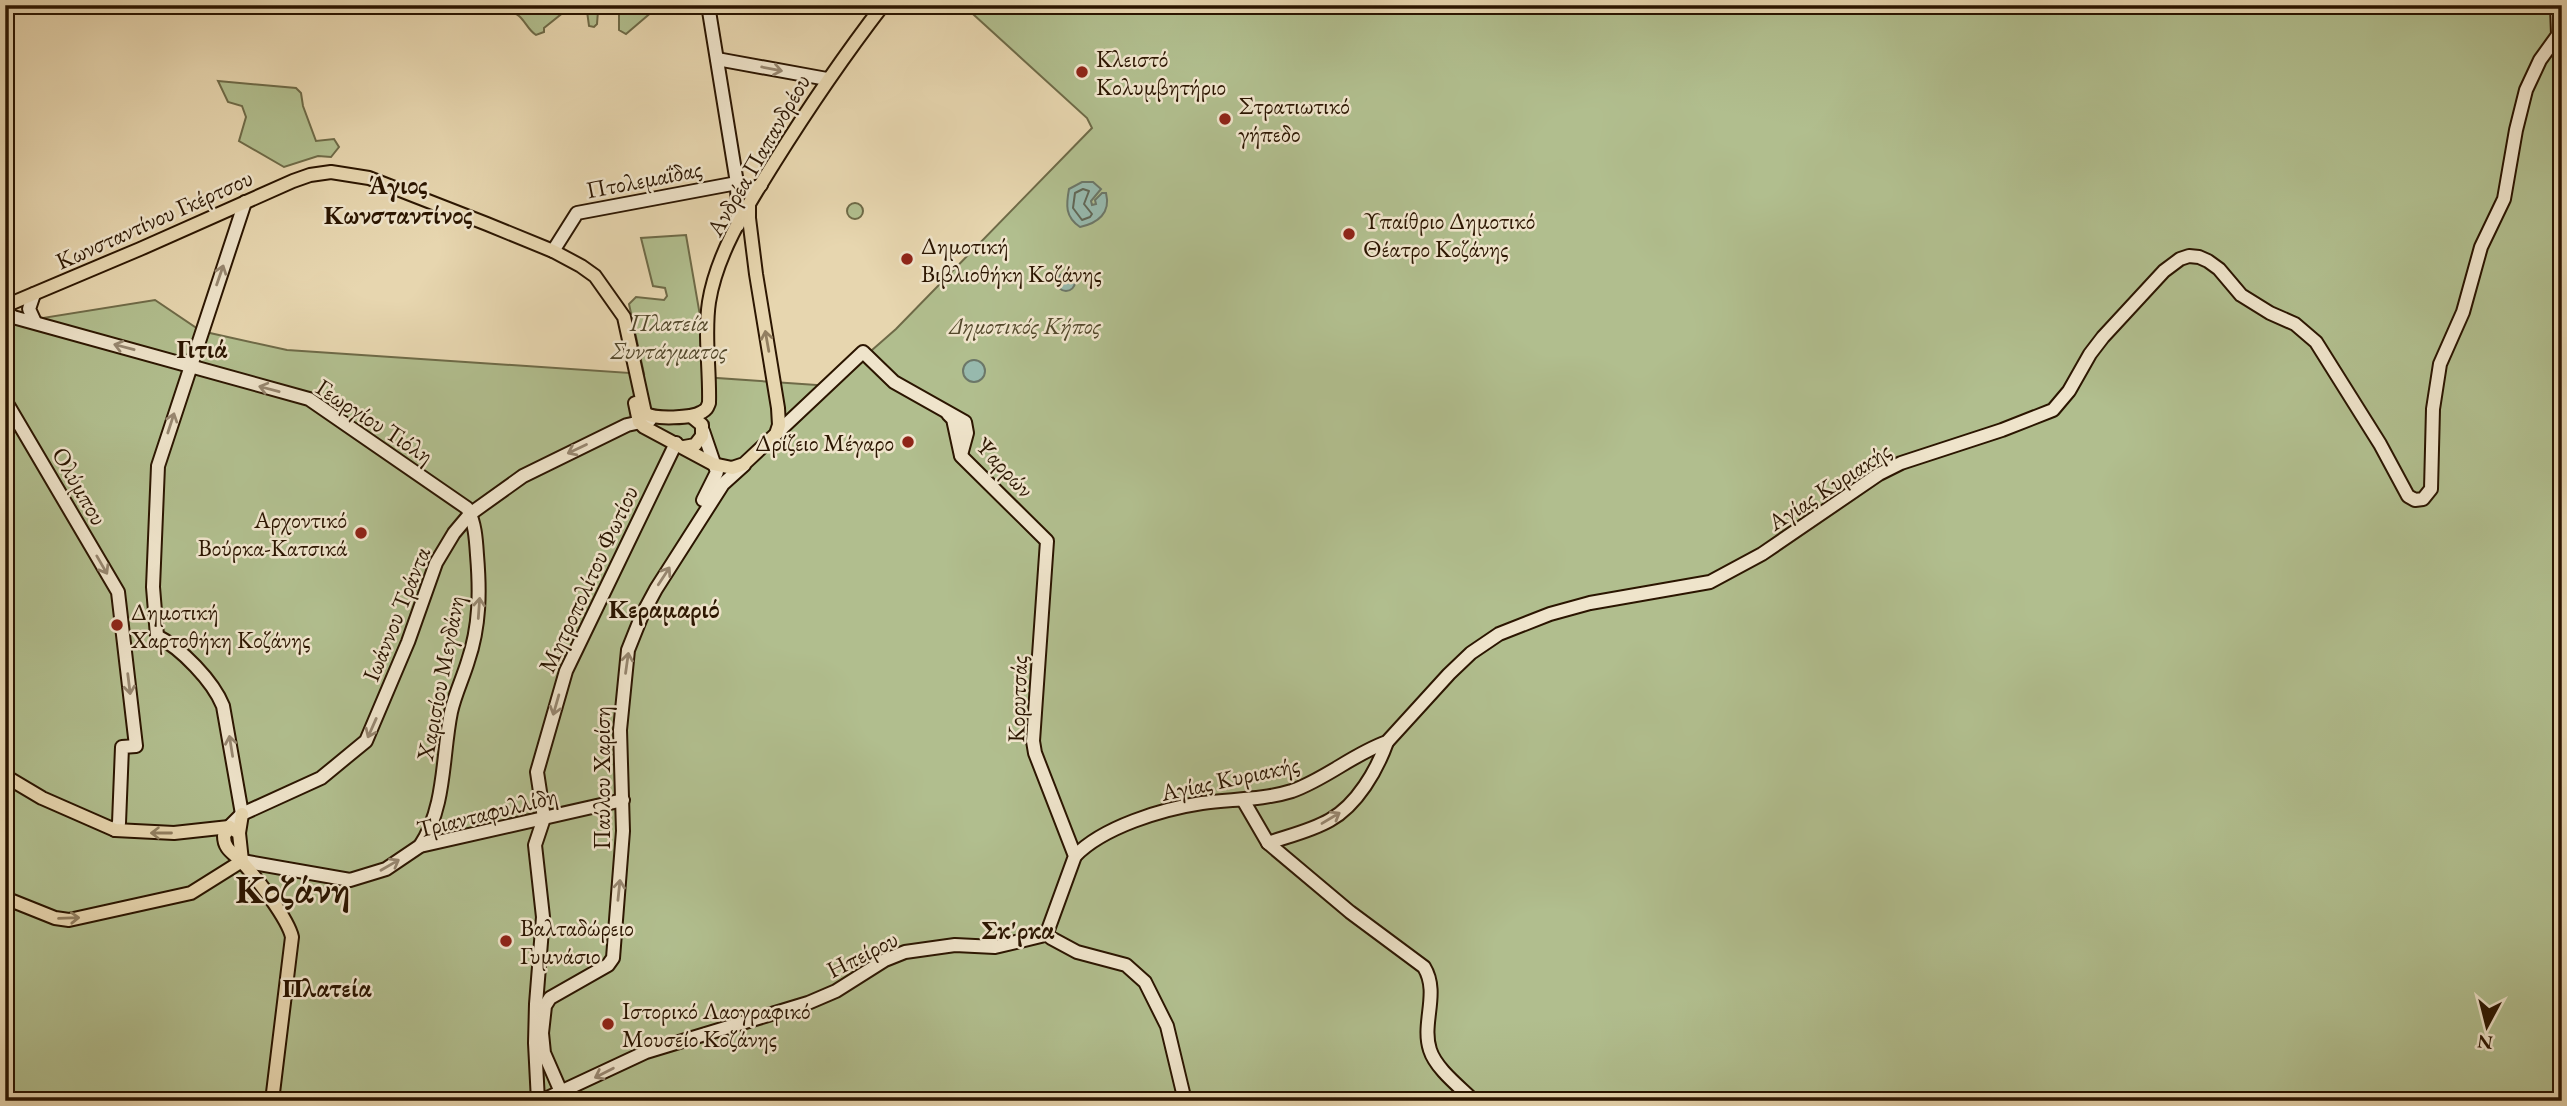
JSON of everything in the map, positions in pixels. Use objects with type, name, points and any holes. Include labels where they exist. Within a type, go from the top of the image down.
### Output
[{"type":"main road","name":"Ανδρέα Παπανδρέου","points":[[686,416],[703,412],[709,403],[709,300],[741,220],[827,79],[883,5]]},
{"type":"main road","name":"Κωνσταντίνου Γκέρτσου","points":[[5,308],[293,181],[321,173],[342,172],[369,178],[553,251]]},
{"type":"main road","points":[[574,262],[607,302],[621,324],[639,422],[717,465],[732,468],[744,464],[776,434],[779,425],[749,222],[741,220]]},
{"type":"main road","points":[[741,220],[740,232],[746,236]]},
{"type":"main road","points":[[741,220],[756,274]]},
{"type":"main road","points":[[553,251],[595,276],[621,311],[629,330],[643,409],[648,416],[686,416],[699,420],[703,430],[697,443],[680,445]]},
{"type":"main road","points":[[680,445],[671,435],[672,426],[686,416]]},
{"type":"main road","points":[[5,776],[42,798],[115,830],[174,833],[234,830]]},
{"type":"main road","points":[[242,814],[234,830],[242,861],[289,925],[292,946],[272,1101]]},
{"type":"main road","points":[[5,898],[55,918],[69,920],[191,893],[242,861]]},
{"type":"street","points":[[708,5],[741,195],[741,220]]},
{"type":"street","name":"Αγίας Κυριακής","points":[[1075,856],[1091,840],[1174,808],[1290,792],[1308,785],[1382,748],[1449,674],[1471,653],[1499,634],[1550,614],[1590,603],[1710,582],[1762,554],[1879,474],[1901,463],[2053,410],[2069,391],[2103,337],[2170,265],[2189,256],[2208,261],[2225,275],[2241,295],[2270,313],[2295,324],[2316,342],[2380,444],[2407,496],[2415,500],[2423,499],[2431,489],[2431,442],[2437,377],[2445,351],[2463,312],[2481,247],[2504,199],[2526,90],[2540,60],[2558,35],[2557,5]]},
{"type":"street","points":[[717,59],[827,79]]},
{"type":"street","name":"Πτολεμαΐδας","points":[[553,251],[577,213],[737,183],[746,189],[755,189],[761,185]]},
{"type":"street","points":[[242,814],[227,722],[219,697],[183,654],[157,636],[153,587],[158,466],[245,202]]},
{"type":"street","points":[[231,209],[239,220]]},
{"type":"street","points":[[34,295],[29,309],[35,322]]},
{"type":"street","name":"Γεωργίου Τιόλη","points":[[5,308],[13,317],[309,399],[463,504],[470,514]]},
{"type":"street","name":"Ψαρρών","points":[[797,416],[863,352],[894,382],[965,422],[968,427],[961,456]]},
{"type":"street","name":"Ολύμπου","points":[[5,400],[118,592],[136,746],[122,747],[119,823],[115,830]]},
{"type":"street","points":[[778,408],[787,416],[797,416]]},
{"type":"street","name":"Ψαρρών","points":[[948,414],[953,419],[961,456],[1047,541]]},
{"type":"street","points":[[776,434],[797,416]]},
{"type":"street","name":"Ιωάννου Τράντα","points":[[242,814],[312,783],[366,741],[402,656],[436,564],[454,533],[470,514],[523,476],[627,425],[657,418]]},
{"type":"street","points":[[703,430],[717,465]]},
{"type":"street","name":"Μητροπολίτου Φωτίου","points":[[544,818],[537,772],[566,671],[680,445]]},
{"type":"street","name":"Παύλου Χαρίση","points":[[550,998],[608,965],[613,958],[623,800],[620,730],[628,650],[642,615],[687,539],[723,484],[744,464]]},
{"type":"street","name":"Παύλου Χαρίση","points":[[687,539],[690,527],[715,479],[717,465]]},
{"type":"street","name":"Χαρισίου Μεγδάνη","points":[[421,846],[438,802],[452,709],[469,659],[478,618],[479,576],[470,514]]},
{"type":"street","name":"Κορυτσάς","points":[[1047,541],[1033,741],[1035,753],[1075,856]]},
{"type":"street","points":[[1268,843],[1330,820],[1342,811],[1375,770],[1382,748]]},
{"type":"street","name":"Τριανταφυλλίδη","points":[[242,861],[350,880],[386,869],[421,846],[623,800]]},
{"type":"street","points":[[1243,800],[1268,843],[1350,912],[1424,967],[1431,987],[1428,1037],[1430,1051],[1440,1066],[1474,1101]]},
{"type":"street","points":[[540,1101],[535,1043],[536,992],[543,917],[534,845],[544,818]]},
{"type":"street","points":[[523,823],[531,827],[536,837]]},
{"type":"street","points":[[1075,856],[1047,935],[1077,952],[1126,965],[1145,982],[1167,1026],[1185,1101]]},
{"type":"street","points":[[267,896],[267,874],[278,867]]},
{"type":"street","name":"Ηπείρου","points":[[540,1101],[563,1096],[646,1052],[808,1003],[836,991],[885,960],[905,952],[955,945],[995,947],[1047,935]]},
{"type":"street","points":[[536,992],[550,998],[544,1012],[543,1048],[563,1096]]},
{"type":"green space","points":[[498,5],[660,5],[626,34],[619,30],[619,10],[598,11],[597,24],[594,27],[589,26],[587,11],[584,9],[564,12],[544,28],[544,32],[536,35],[519,16]]},
{"type":"green space","points":[[963,5],[2562,5],[2562,1101],[5,1101],[5,324],[155,300],[201,331],[287,350],[644,374],[629,304],[636,297],[664,300],[667,296],[665,288],[653,286],[641,238],[686,235],[702,327],[703,377],[831,386],[896,329],[1092,128],[1087,118]]},
{"type":"green space","points":[[218,81],[296,88],[301,93],[316,141],[334,139],[339,147],[331,157],[318,156],[284,167],[239,141],[246,117],[242,106],[228,102]]},
{"type":"green space","points":[[852,203],[858,203],[863,211],[861,217],[852,219],[847,214],[847,208]]},
{"type":"water","points":[[1082,182],[1093,182],[1101,189],[1091,201],[1092,205],[1096,204],[1095,200],[1102,193],[1106,193],[1107,206],[1097,220],[1080,227],[1069,215],[1067,200],[1069,189]]},
{"type":"water","points":[[1062,273],[1070,273],[1075,282],[1073,289],[1062,291],[1057,286],[1057,278]]},
{"type":"water","points":[[974,360],[984,367],[985,371],[978,381],[974,382],[964,375],[963,371],[970,361]]},
{"type":"place","name":"Κλειστό Κολυμβητήριο","points":[[1082,72]]},
{"type":"place","name":"Στρατιωτικό γήπεδο","points":[[1225,119]]},
{"type":"place","name":"Υπαίθριο Δημοτικό Θέατρο Κοζάνης","points":[[1349,234]]},
{"type":"place","name":"Δημοτική Βιβλιοθήκη Κοζάνης","points":[[907,259]]},
{"type":"place","name":"Δρίζειο Μέγαρο","points":[[908,442]]},
{"type":"place","name":"Αρχοντικό Βούρκα-Κατσικά","points":[[361,533]]},
{"type":"place","name":"Δημοτική Χαρτοθήκη Κοζάνης","points":[[117,625]]},
{"type":"place","name":"Βαλταδώρειο Γυμνάσιο","points":[[506,941]]},
{"type":"place","name":"Ιστορικό Λαογραφικό Μουσείο Κοζάνης","points":[[608,1024]]},
{"type":"district","name":"Άγιος Κωνσταντίνος","points":[[398,200]]},
{"type":"district","name":"Γιτιά","points":[[202,349]]},
{"type":"district","name":"Κεραμαριό","points":[[664,609]]},
{"type":"district","name":"Κοζάνη","points":[[293,888]]},
{"type":"district","name":"Σκ'ρκα","points":[[1018,930]]},
{"type":"district","name":"Πλατεία","points":[[327,988]]},
{"type":"park label","name":"Δημοτικός Κήπος","points":[[1025,325]]},
{"type":"park label","name":"Πλατεία Συντάγματος","points":[[669,336]]}]
